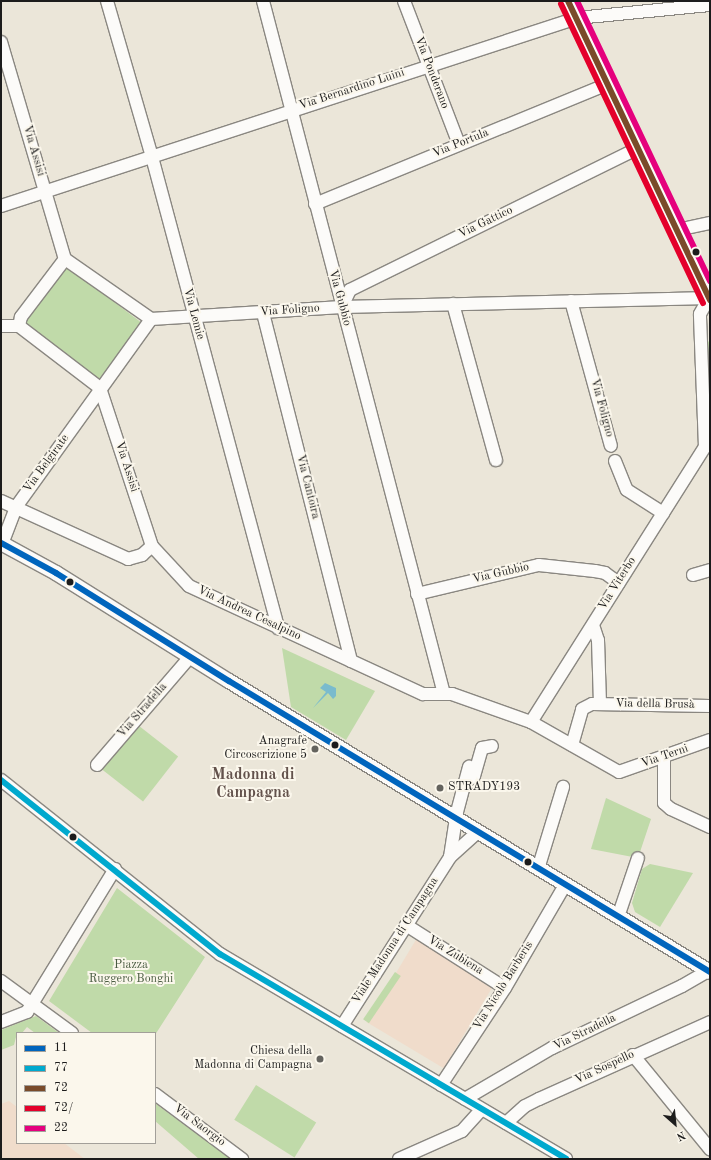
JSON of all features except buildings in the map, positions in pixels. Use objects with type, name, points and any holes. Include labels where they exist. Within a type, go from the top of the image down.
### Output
[{"type":"street","name":"Via Lemie","points":[[107,1],[152,157],[193,316],[278,628]]},
{"type":"street","name":"Via Gubbio","points":[[263,1],[444,694]]},
{"type":"street","name":"Via Ponderano","points":[[404,1],[459,144]]},
{"type":"street","points":[[568,1],[710,299],[700,314],[700,345],[708,446]]},
{"type":"street","name":"Via Bernardino Luini","points":[[1,206],[577,18],[664,5],[710,5]]},
{"type":"street","name":"Via Assisi","points":[[1,42],[65,259]]},
{"type":"street","name":"Via Portula","points":[[315,204],[608,84]]},
{"type":"street","name":"Via Gattico","points":[[342,307],[350,290],[639,148]]},
{"type":"street","points":[[677,230],[710,223]]},
{"type":"street","points":[[19,326],[21,317],[65,259],[151,319]]},
{"type":"street","name":"Via Foligno","points":[[151,319],[342,307],[710,299]]},
{"type":"street","name":"Via Foligno","points":[[571,301],[611,446]]},
{"type":"street","points":[[454,304],[496,460]]},
{"type":"street","name":"Via Cantoira","points":[[263,313],[351,661]]},
{"type":"street","name":"Via Belgirate","points":[[1,545],[16,507],[151,319]]},
{"type":"street","points":[[1,326],[19,326],[100,388]]},
{"type":"street","points":[[700,345],[710,336]]},
{"type":"street","name":"Via Assisi","points":[[100,388],[152,546]]},
{"type":"street","name":"Via Viterbo","points":[[532,722],[663,513],[708,446]]},
{"type":"street","points":[[615,461],[627,490],[663,513]]},
{"type":"street","points":[[1,501],[128,559],[142,556],[152,546]]},
{"type":"street","name":"Via Stradella","points":[[1,545],[56,573],[190,657],[709,972]]},
{"type":"street","name":"Via Andrea Cesalpino","points":[[152,546],[189,586],[423,694],[444,694]]},
{"type":"street","name":"Via Gubbio","points":[[417,594],[539,565],[605,573],[619,583]]},
{"type":"street","points":[[692,575],[710,570]]},
{"type":"street","name":"Via della Brusà","points":[[593,625],[598,640],[600,704]]},
{"type":"street","name":"Via Stradella","points":[[97,765],[190,657]]},
{"type":"street","points":[[444,694],[452,694],[532,722],[572,745]]},
{"type":"street","name":"Via della Brusà","points":[[572,745],[582,709],[592,704],[710,706]]},
{"type":"street","name":"Via Terni","points":[[572,745],[619,772],[664,758],[710,740]]},
{"type":"street","points":[[464,784],[474,776],[482,748],[492,746]]},
{"type":"street","points":[[664,758],[664,804],[671,810],[710,827]]},
{"type":"street","name":"Viale Madonna di Campagna","points":[[450,857],[456,818],[469,767]]},
{"type":"street","points":[[1,780],[115,869],[220,954],[566,1159]]},
{"type":"street","points":[[538,869],[563,787]]},
{"type":"street","name":"Viale Madonna di Campagna","points":[[342,1026],[450,857],[478,832]]},
{"type":"street","points":[[618,917],[638,858]]},
{"type":"street","points":[[1,1022],[27,1012],[115,869]]},
{"type":"street","name":"Via Nicolò Barberis","points":[[441,1085],[504,988],[565,885]]},
{"type":"street","name":"Via Zubiena","points":[[406,925],[504,988]]},
{"type":"street","name":"Via Stradella","points":[[465,1099],[552,1048],[709,972]]},
{"type":"street","points":[[1,981],[71,1032]]},
{"type":"street","name":"Via Sospello","points":[[506,1123],[525,1106],[539,1098],[710,1022]]},
{"type":"street","points":[[633,1055],[710,1149]]},
{"type":"street","name":"Via Saorgio","points":[[156,1095],[242,1159]]},
{"type":"street","points":[[399,1159],[462,1131],[481,1110]]},
{"type":"shaded area","points":[[417,938],[494,984],[444,1068],[367,1022]]},
{"type":"shaded area","points":[[9,1101],[16,1106],[16,1144],[65,1144],[85,1159],[1,1159],[1,1104]]},
{"type":"green space","points":[[65,265],[142,323],[96,383],[19,326]]},
{"type":"green space","points":[[710,340],[710,443],[703,347]]},
{"type":"green space","points":[[282,648],[375,691],[346,740],[291,707]]},
{"type":"green space","points":[[134,722],[178,756],[143,801],[99,767]]},
{"type":"green space","points":[[606,798],[651,819],[638,858],[591,849]]},
{"type":"green space","points":[[650,864],[693,873],[660,927],[635,912],[632,903],[642,869]]},
{"type":"green space","name":"Piazza Ruggero Bonghi","points":[[117,888],[205,957],[156,1033],[156,1032],[91,1032],[49,1001]]},
{"type":"green space","points":[[395,972],[401,976],[369,1023],[363,1019]]},
{"type":"green space","points":[[36,1016],[58,1032],[34,1032],[27,1027],[23,1032],[16,1032],[14,1045],[1,1050],[1,1030]]},
{"type":"green space","points":[[256,1085],[316,1123],[294,1157],[234,1120]]},
{"type":"green space","points":[[156,1104],[231,1159],[199,1159],[156,1122]]},
{"type":"water","points":[[325,683],[336,688],[336,696],[333,699],[328,693],[313,708],[326,692],[320,688]]},
{"type":"transit line","name":"72","points":[[568,1],[710,300]]},
{"type":"transit line","name":"22","points":[[577,1],[710,281]]},
{"type":"transit line","name":"72/","points":[[561,4],[703,303]]},
{"type":"transit line","name":"11","points":[[1,543],[56,573],[229,681],[710,972]]},
{"type":"transit line","name":"77","points":[[1,780],[220,954],[566,1159]]},
{"type":"place","name":"Anagrafe Circoscrizione 5","points":[[315,749]]},
{"type":"place","name":"STRADY193","points":[[440,788]]},
{"type":"place","name":"Chiesa della Madonna di Campagna","points":[[320,1059]]},
{"type":"district","name":"Madonna di Campagna","points":[[253,784]]}]
